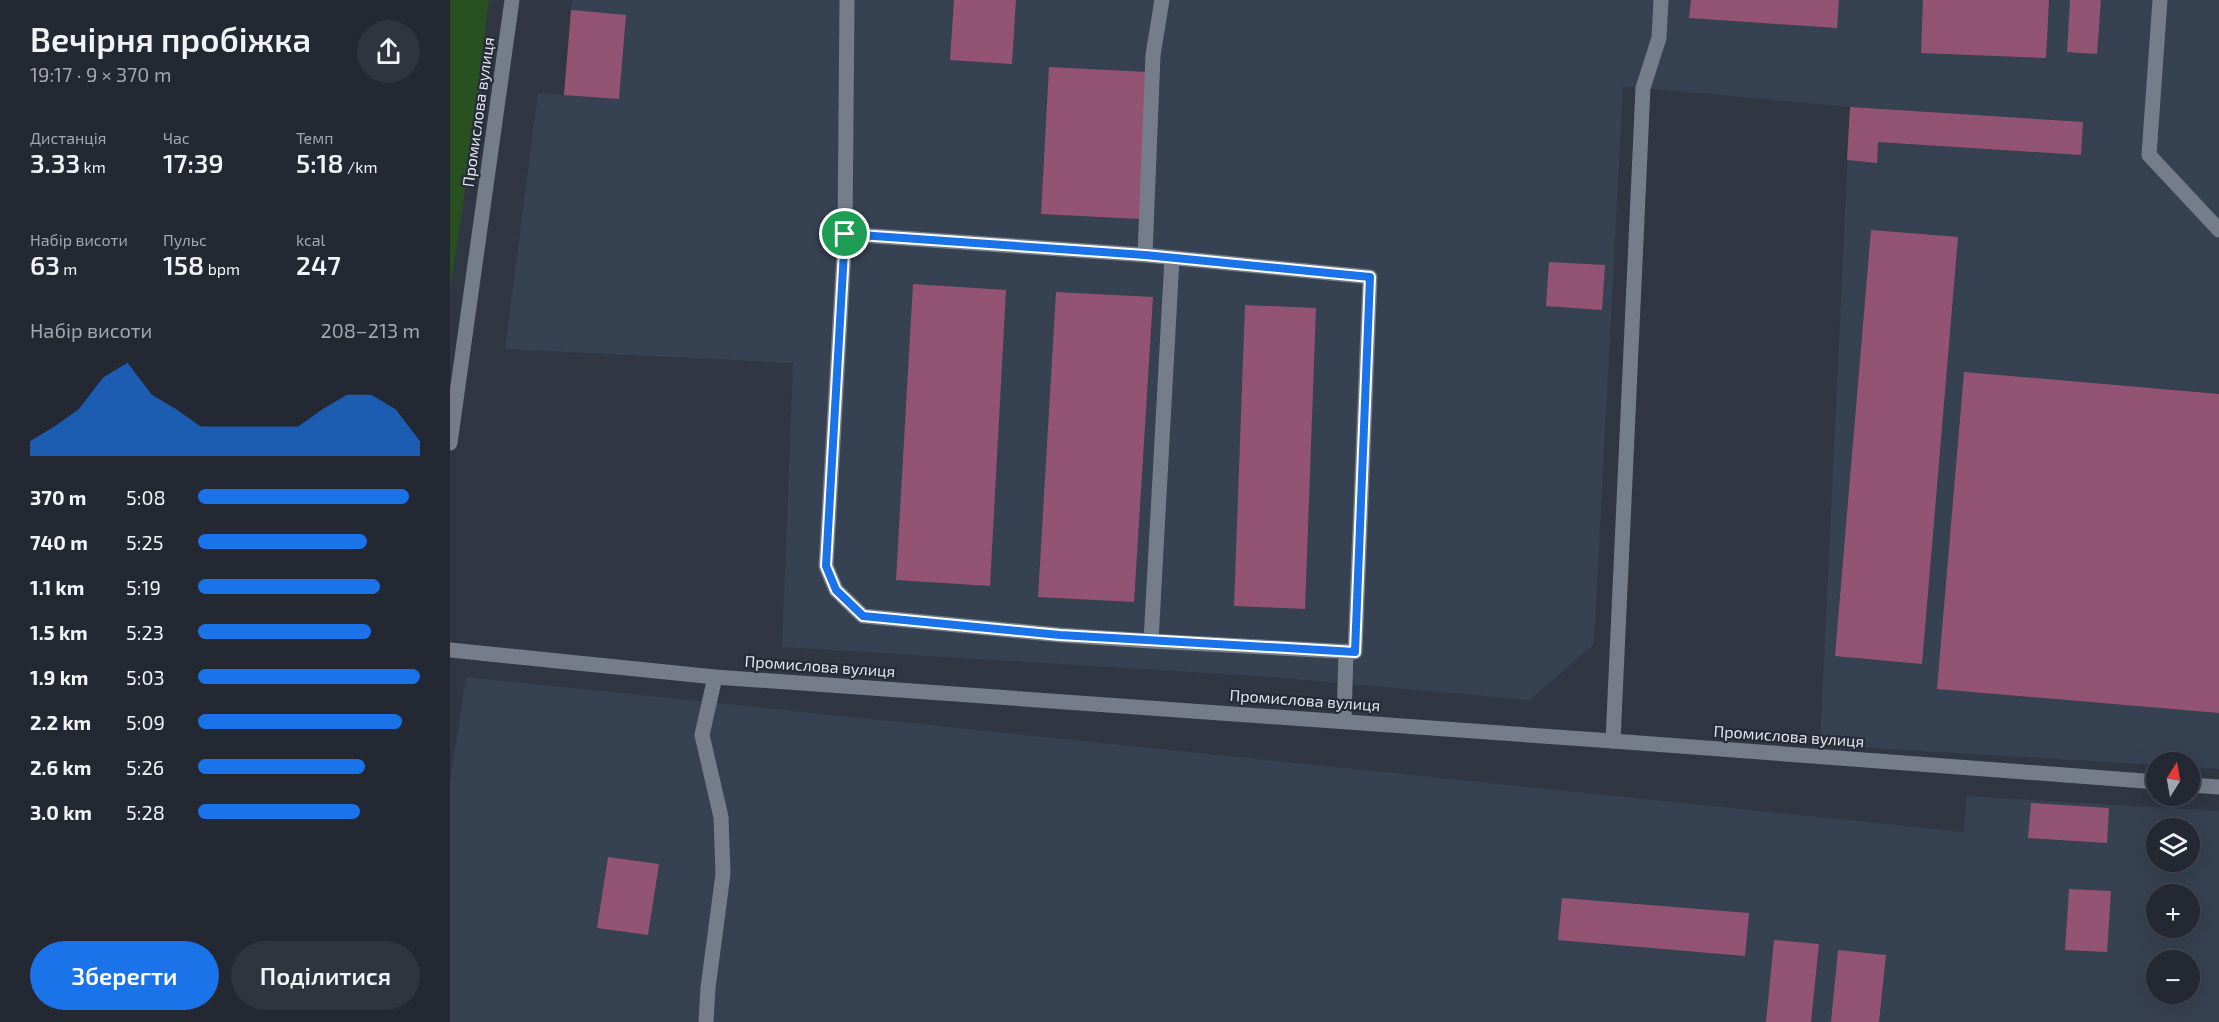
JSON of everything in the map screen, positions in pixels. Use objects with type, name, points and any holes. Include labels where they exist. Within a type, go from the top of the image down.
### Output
[{"type":"street","name":"Промислова вулиця","points":[[450,443],[512,0]]},
{"type":"street","points":[[845,234],[1145,255],[1370,277],[1355,652],[1060,635],[863,616],[836,590],[826,566],[845,234],[847,0]]},
{"type":"street","points":[[1145,255],[1153,55],[1162,0]]},
{"type":"street","points":[[1613,741],[1643,88],[1659,38],[1661,0]]},
{"type":"street","points":[[2160,0],[2149,155],[2219,230]]},
{"type":"street","points":[[1151,641],[1172,258]]},
{"type":"street","name":"Промислова вулиця","points":[[450,650],[715,677],[2146,781]]},
{"type":"street","points":[[1344,721],[1346,651]]},
{"type":"street","points":[[706,1022],[708,988],[723,874],[720,817],[702,735],[715,677]]},
{"type":"street","points":[[2200,786],[2219,787]]},
{"type":"shaded area","points":[[572,0],[2219,0],[2219,769],[2200,768],[2200,752],[2146,752],[2146,764],[1820,745],[1850,107],[1623,87],[1594,644],[1530,700],[1271,677],[782,647],[793,363],[505,349],[538,93],[564,95]]},
{"type":"shaded area","points":[[466,677],[1964,832],[1966,796],[2219,811],[2219,1022],[450,1022],[450,783]]},
{"type":"green space","points":[[450,0],[489,0],[469,164],[450,290]]},
{"type":"building","points":[[954,0],[1016,0],[1012,64],[950,60]]},
{"type":"building","points":[[1691,0],[1839,0],[1837,28],[1689,18]]},
{"type":"building","points":[[1923,0],[2049,0],[2046,58],[1921,53]]},
{"type":"building","points":[[2070,0],[2101,0],[2097,54],[2067,52]]},
{"type":"building","points":[[571,10],[626,15],[619,99],[564,95]]},
{"type":"building","points":[[1049,67],[1148,72],[1140,219],[1041,214]]},
{"type":"building","points":[[1850,107],[2083,122],[2081,155],[1878,142],[1877,163],[1847,160]]},
{"type":"building","points":[[1871,230],[1958,237],[1922,664],[1835,656]]},
{"type":"building","points":[[1549,262],[1605,265],[1602,310],[1546,306]]},
{"type":"building","points":[[913,284],[1006,290],[990,586],[896,580]]},
{"type":"building","points":[[1056,292],[1153,297],[1134,602],[1038,597]]},
{"type":"building","points":[[1245,305],[1316,308],[1305,609],[1234,606]]},
{"type":"building","points":[[1964,372],[2219,394],[2219,713],[1937,689]]},
{"type":"building","points":[[2031,803],[2109,808],[2107,843],[2028,838]]},
{"type":"building","points":[[608,857],[659,864],[648,935],[597,928]]},
{"type":"building","points":[[2069,889],[2111,891],[2107,952],[2065,950]]},
{"type":"building","points":[[1562,898],[1749,913],[1745,956],[1558,940]]},
{"type":"building","points":[[1774,940],[1819,944],[1811,1022],[1766,1022]]},
{"type":"building","points":[[1838,950],[1886,955],[1879,1022],[1831,1022]]},
{"type":"route","points":[[845,234],[1145,255],[1370,277],[1355,652],[1060,635],[863,616],[836,590],[826,566],[845,234]]}]
